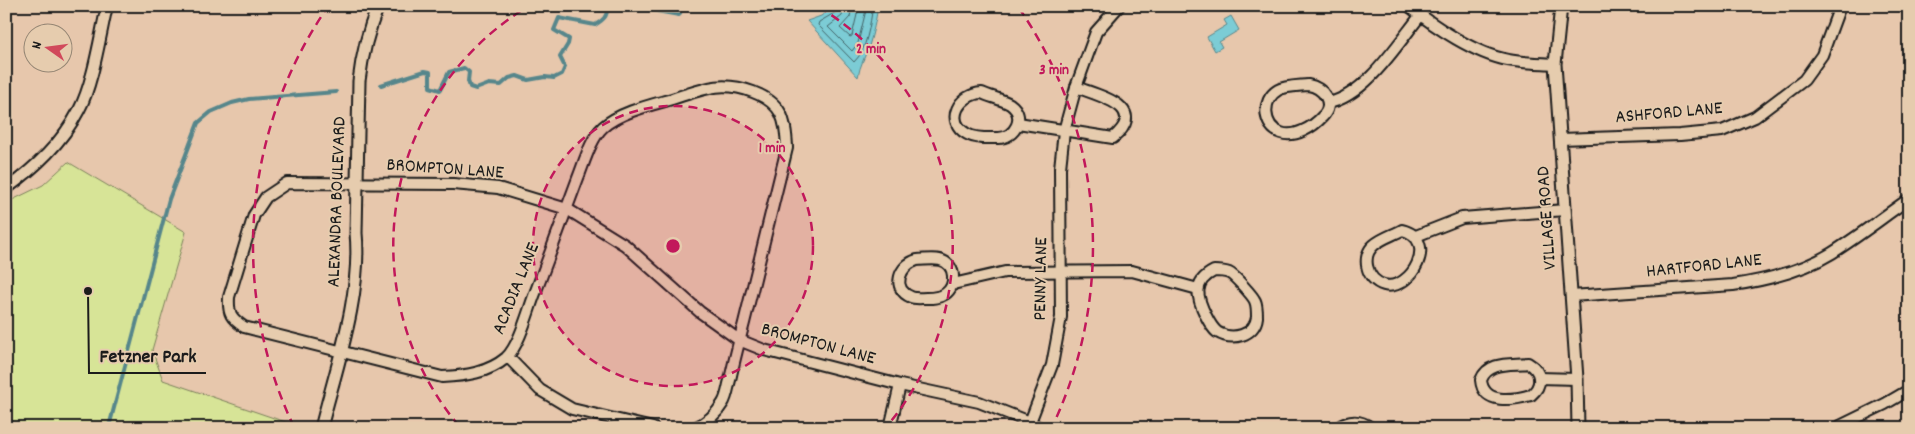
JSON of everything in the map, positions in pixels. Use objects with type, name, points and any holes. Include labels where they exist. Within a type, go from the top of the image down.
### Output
[{"type":"street","points":[[6,189],[43,160],[63,135],[80,109],[91,74],[107,6]]},
{"type":"street","name":"ALEXANDRA BOULEVARD","points":[[321,428],[352,308],[358,248],[359,81],[369,28],[378,6]]},
{"type":"street","name":"PENNY LANE","points":[[1030,422],[1052,365],[1061,317],[1060,168],[1064,131],[1076,87],[1096,32],[1119,6]]},
{"type":"street","points":[[1409,6],[1420,16],[1478,50],[1495,57],[1510,61],[1555,64]]},
{"type":"street","name":"VILLAGE ROAD","points":[[1561,6],[1555,64],[1577,378],[1578,428]]},
{"type":"street","name":"ASHFORD LANE","points":[[1560,139],[1680,135],[1722,131],[1754,116],[1804,80],[1822,55],[1840,6]]},
{"type":"street","points":[[1328,103],[1340,101],[1365,84],[1420,16]]},
{"type":"street","name":"ACADIA LANE","points":[[340,352],[442,377],[468,376],[493,366],[508,356],[524,328],[590,148],[602,128],[627,113],[716,85],[738,86],[765,97],[780,110],[786,128],[787,148],[724,402],[706,423],[694,428]]},
{"type":"street","points":[[1308,85],[1315,86],[1322,90],[1328,103],[1327,111],[1323,117],[1300,133],[1291,135],[1282,134],[1274,129],[1268,121],[1266,112],[1267,103],[1272,95],[1280,89],[1308,85]]},
{"type":"street","points":[[1018,123],[1113,138],[1122,131],[1126,121],[1125,111],[1120,104],[1076,87]]},
{"type":"street","points":[[982,93],[1009,104],[1015,109],[1018,115],[1018,123],[1016,130],[1004,138],[975,137],[966,134],[960,128],[956,121],[956,112],[959,104],[965,97],[982,93]]},
{"type":"street","name":"BROMPTON LANE","points":[[340,352],[244,327],[233,320],[228,308],[229,297],[254,215],[266,197],[287,183],[454,184],[498,188],[567,209],[625,245],[700,312],[739,340],[764,350],[900,385],[979,402],[1030,422],[1040,428]]},
{"type":"street","name":"HARTFORD LANE","points":[[1571,296],[1733,285],[1769,279],[1786,274],[1831,254],[1909,199]]},
{"type":"street","points":[[1416,236],[1462,218],[1565,210]]},
{"type":"street","points":[[1402,230],[1416,236],[1420,243],[1420,258],[1407,280],[1390,286],[1381,284],[1373,279],[1368,271],[1366,262],[1368,253],[1374,245],[1402,230]]},
{"type":"street","points":[[953,284],[954,276],[951,269],[940,260],[916,260],[909,262],[903,267],[899,282],[901,289],[913,298],[936,298],[943,296],[953,284],[1005,272],[1132,271],[1198,288]]},
{"type":"street","points":[[1214,271],[1232,274],[1255,301],[1257,319],[1254,326],[1248,333],[1241,336],[1219,333],[1212,328],[1201,305],[1198,288],[1201,281],[1214,271]]},
{"type":"street","points":[[508,356],[540,390],[572,409],[653,428]]},
{"type":"street","points":[[1528,364],[1534,366],[1539,378],[1536,390],[1531,395],[1524,396],[1496,399],[1489,397],[1484,392],[1482,386],[1484,373],[1494,366],[1528,364]]},
{"type":"street","points":[[1539,378],[1577,378]]},
{"type":"street","points":[[890,428],[900,385]]},
{"type":"street","points":[[1836,428],[1909,390]]},
{"type":"street","points":[[1337,428],[1345,423],[1355,421],[1364,423],[1370,428]]},
{"type":"green space","points":[[68,162],[186,232],[152,350],[163,380],[303,428],[6,428],[6,203],[43,185]]},
{"type":"water","points":[[835,6],[878,6],[870,41],[858,77],[807,21],[821,16]]},
{"type":"water","points":[[1231,16],[1239,30],[1219,42],[1222,47],[1215,51],[1207,37],[1227,25],[1224,20]]},
{"type":"waterway","points":[[381,85],[425,71],[430,72],[430,87],[440,90],[449,72],[464,68],[469,72],[468,81],[470,87],[476,89],[489,84],[501,85],[509,78],[517,76],[528,80],[545,77],[554,78],[562,74],[565,67],[560,57],[569,39],[554,30],[559,18],[595,25],[604,18],[607,13],[607,6]]},
{"type":"waterway","points":[[646,6],[657,11],[679,15],[683,6]]},
{"type":"waterway","points":[[107,428],[110,423],[169,199],[198,123],[211,112],[232,103],[249,99],[336,92]]},
{"type":"place","name":"Fetzner Park","points":[[88,291]]}]
